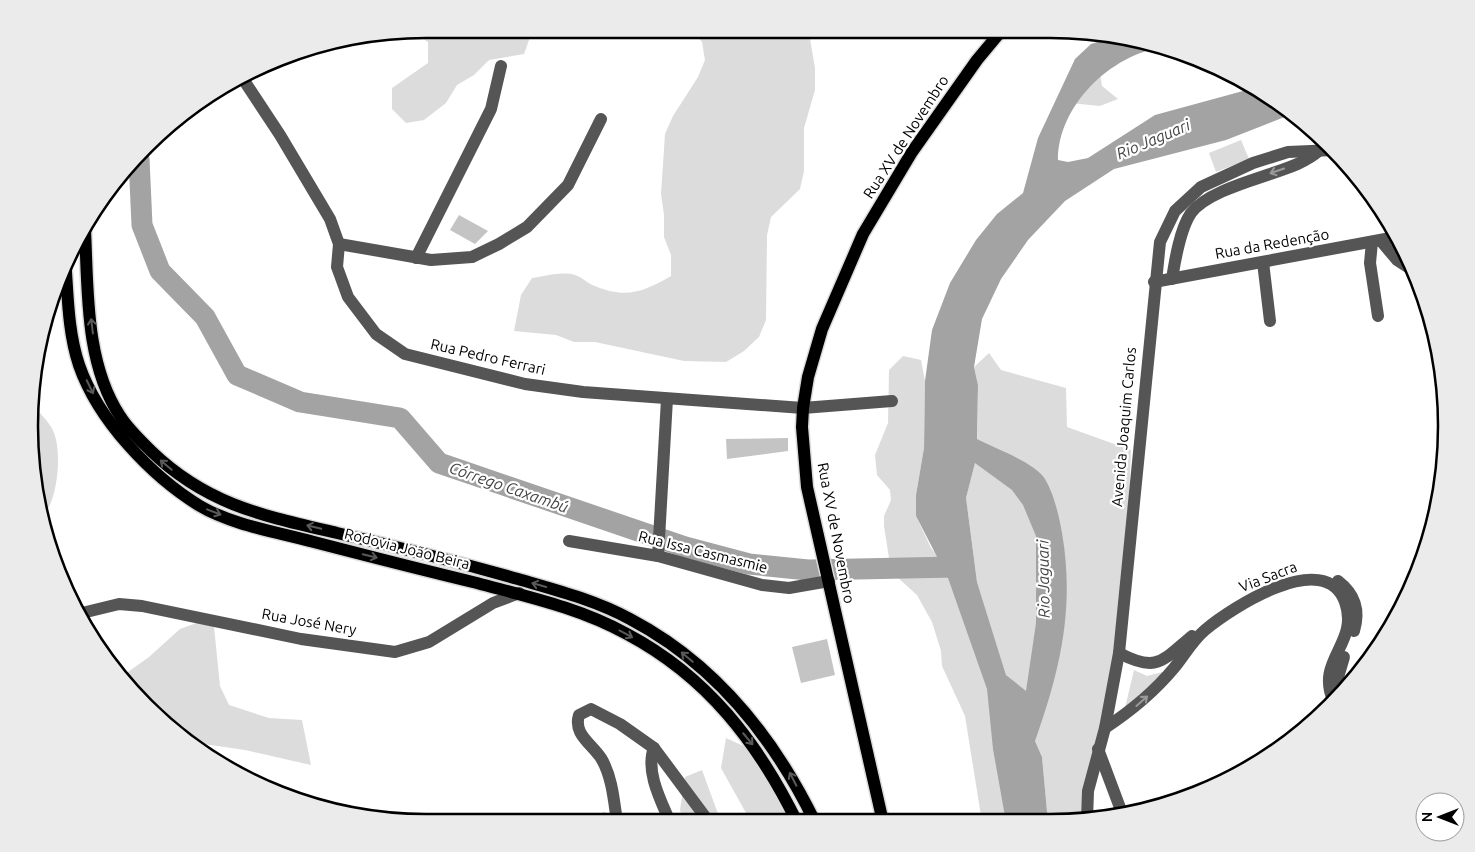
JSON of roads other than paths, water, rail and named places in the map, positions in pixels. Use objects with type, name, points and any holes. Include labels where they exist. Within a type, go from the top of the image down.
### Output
[{"type":"main road","name":"Rua XV de Novembro","points":[[881,814],[807,487],[802,427],[803,408],[808,377],[822,329],[863,234],[912,152],[996,38]]},
{"type":"main road","name":"Rodovia João Beira","points":[[85,240],[88,294],[95,353],[105,385],[119,416],[136,437],[166,466],[198,488],[238,508],[436,556],[586,599],[631,619],[681,651],[717,682],[746,712],[788,769],[811,814]]},
{"type":"main road","name":"Rodovia João Beira","points":[[66,279],[69,322],[79,365],[98,404],[126,442],[160,478],[202,507],[248,525],[519,593],[598,620],[628,634],[677,666],[709,695],[754,746],[774,776],[793,814]]},
{"type":"street","points":[[416,258],[491,109],[501,66]]},
{"type":"street","name":"Rua Pedro Ferrari","points":[[245,83],[316,194],[330,220],[338,244],[337,266],[348,297],[376,334],[404,354],[526,384],[667,400],[803,408],[892,401]]},
{"type":"street","points":[[338,244],[431,260],[472,257],[527,227],[568,184],[601,119]]},
{"type":"street","points":[[1172,279],[1176,252],[1191,214],[1199,206],[1210,198],[1242,183],[1308,161],[1320,150]]},
{"type":"street","name":"Avenida Joaquim Carlos","points":[[1087,812],[1088,791],[1105,728],[1119,653],[1154,282],[1160,242],[1176,211],[1202,188],[1253,163],[1280,154],[1320,150]]},
{"type":"street","name":"Rua da Redenção","points":[[1154,282],[1389,238]]},
{"type":"street","points":[[1378,316],[1370,263],[1376,241],[1401,262]]},
{"type":"street","points":[[1263,262],[1270,321]]},
{"type":"street","points":[[658,552],[667,400]]},
{"type":"street","name":"Rua Issa Casmasmie","points":[[569,541],[658,552],[762,585],[789,588],[828,580]]},
{"type":"street","name":"Via Sacra","points":[[1119,653],[1142,664],[1153,665],[1199,633],[1240,599],[1263,586],[1304,571],[1328,574],[1352,594],[1358,619],[1340,667],[1335,687]]},
{"type":"street","name":"Rua José Nery","points":[[86,613],[119,604],[142,606],[302,639],[395,652],[428,642],[493,603],[519,593]]},
{"type":"street","name":"Via Sacra","points":[[1105,728],[1128,713],[1144,699],[1173,669],[1199,633]]},
{"type":"street","points":[[616,814],[613,791],[601,758],[579,731],[576,724],[579,715],[591,709],[620,724],[654,748],[703,814]]},
{"type":"street","points":[[654,748],[650,758],[651,768],[667,814]]},
{"type":"street","points":[[1098,749],[1120,808]]},
{"type":"water","name":"Rio Jaguari","points":[[1101,41],[1148,51],[1124,60],[1106,72],[1091,86],[1077,103],[1067,121],[1060,140],[1058,160],[1068,162],[1088,158],[1155,115],[1244,91],[1285,117],[1226,140],[1114,169],[1065,201],[1028,240],[1001,279],[982,319],[974,367],[978,385],[977,439],[1033,467],[1045,479],[1058,512],[1066,561],[1066,613],[1063,639],[1052,690],[1035,741],[1042,757],[1047,814],[1005,814],[993,749],[987,689],[948,578],[916,516],[916,495],[924,448],[925,381],[932,330],[950,283],[976,240],[997,214],[1023,193],[1038,138],[1075,59],[1091,44]],"holes":[[[975,463],[1012,490],[1023,505],[1036,536],[1036,623],[1026,691],[1006,675],[977,582],[966,498]]]},
{"type":"waterway","name":"Córrego Caxambú","points":[[139,164],[142,225],[160,271],[205,317],[237,375],[300,402],[400,418],[439,463],[685,547],[749,564],[808,570],[955,567]]}]
